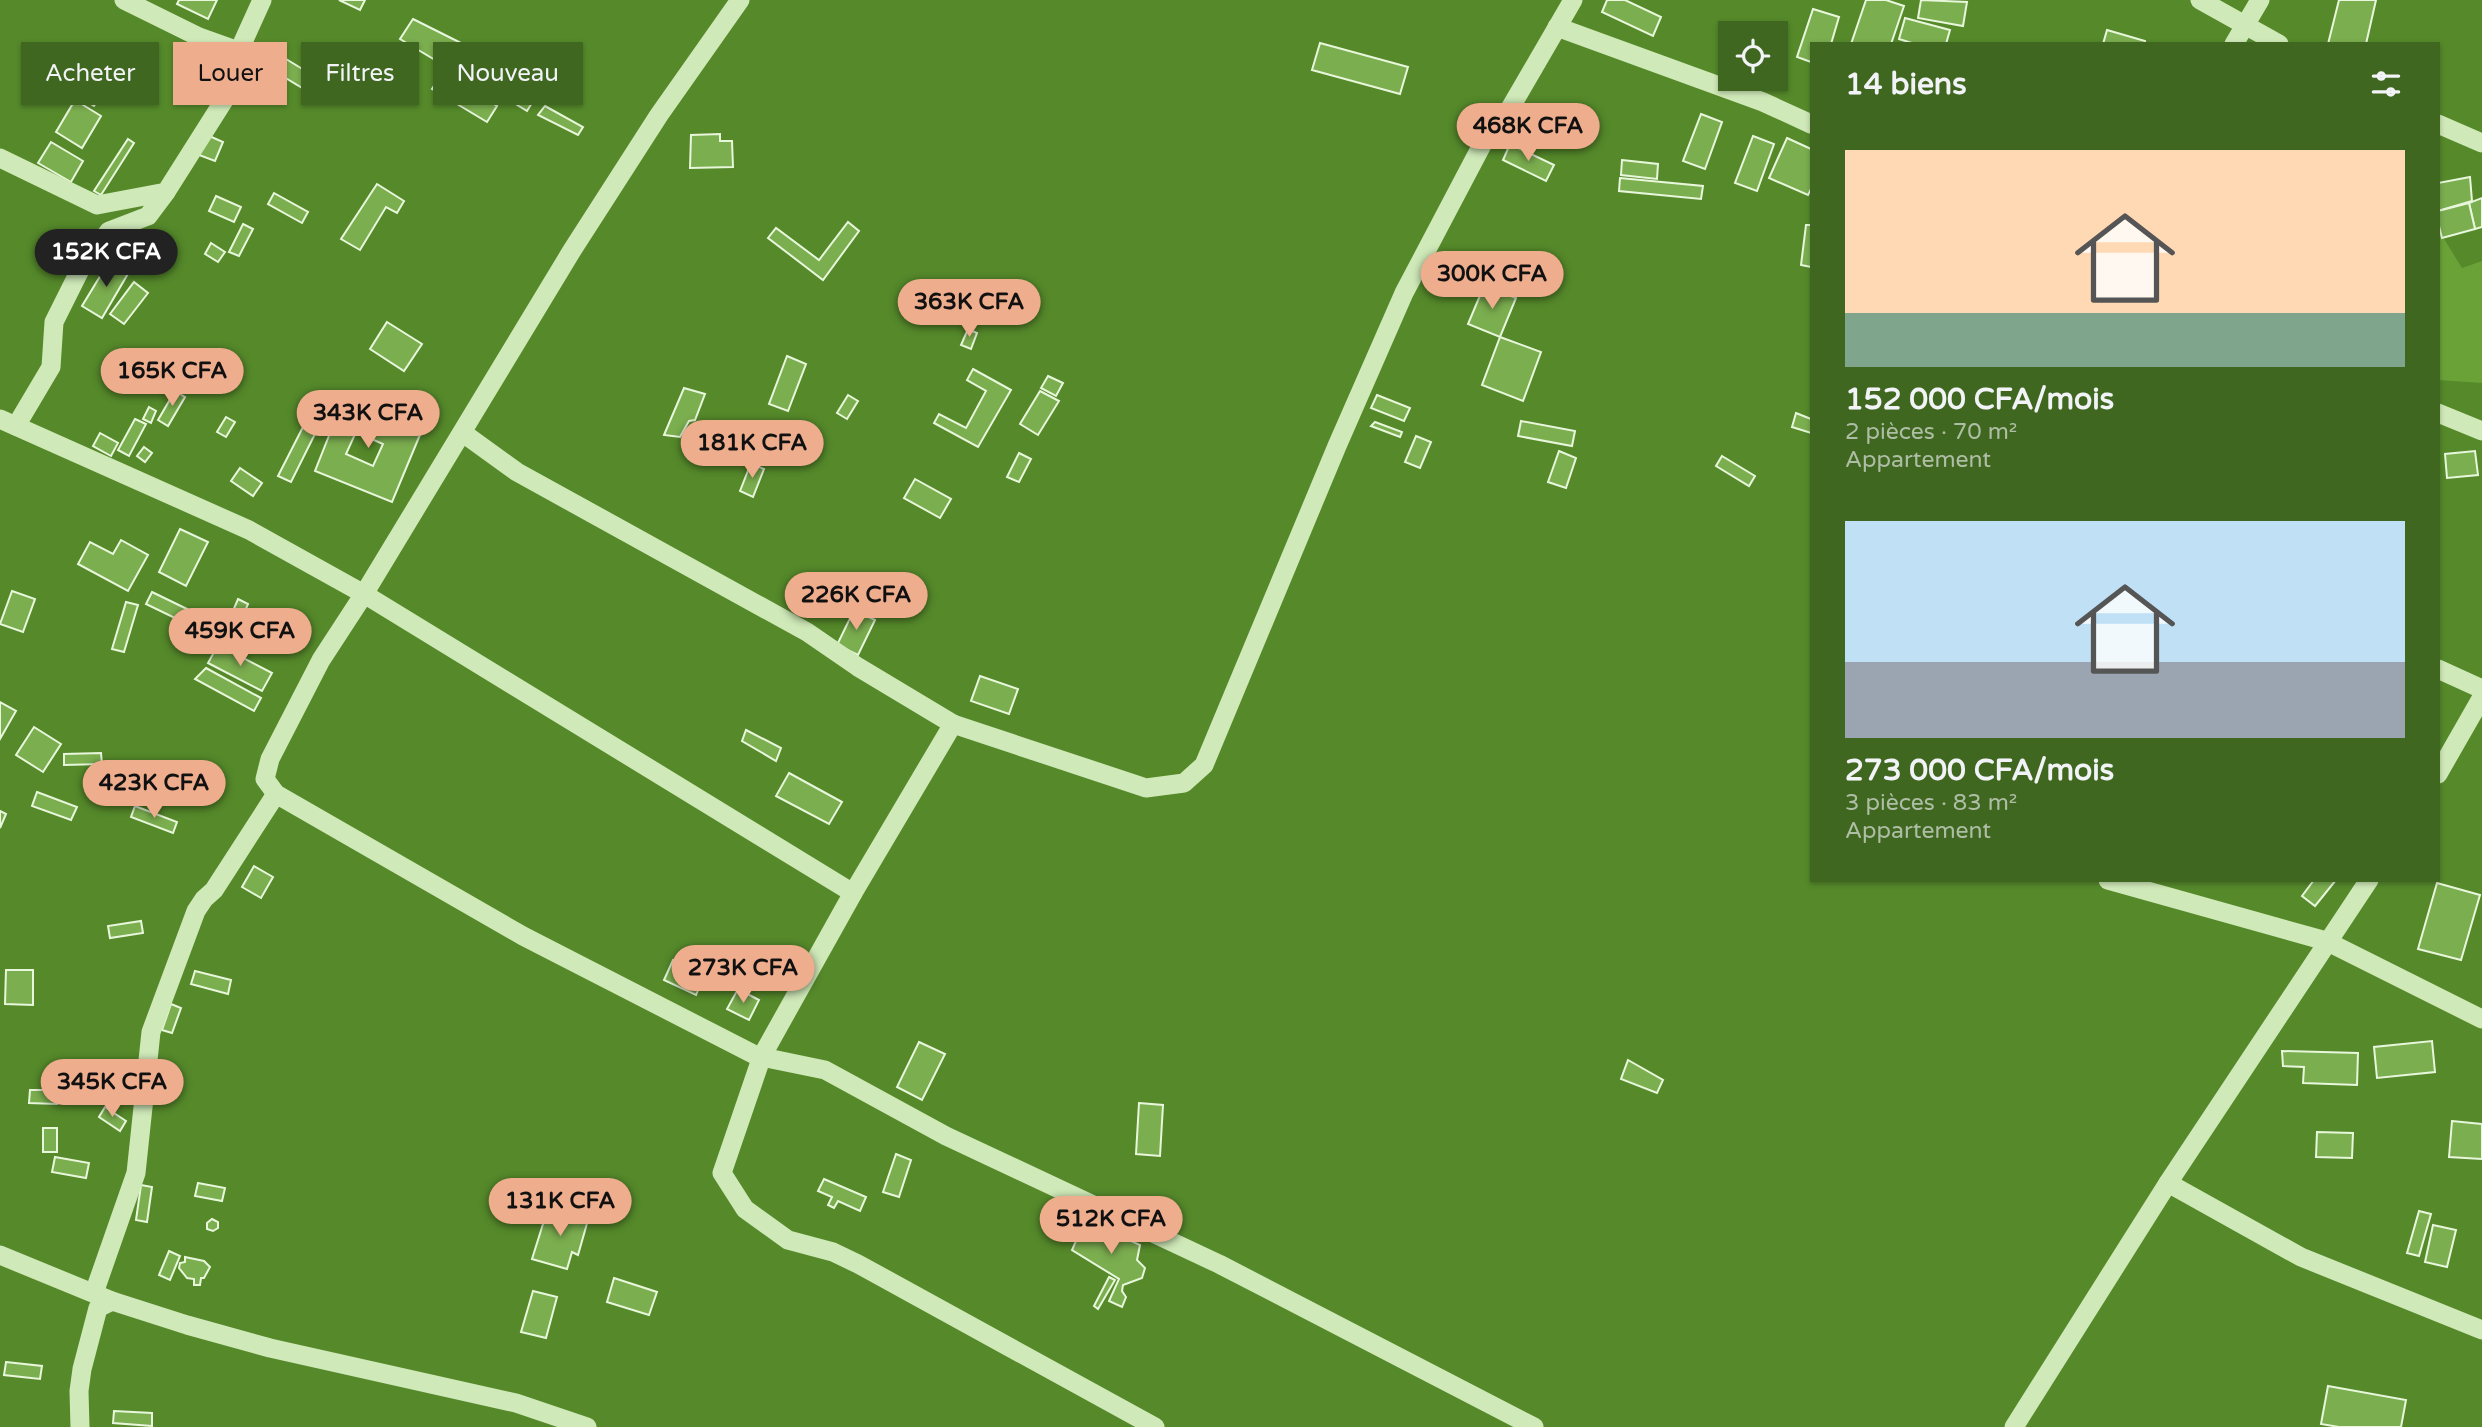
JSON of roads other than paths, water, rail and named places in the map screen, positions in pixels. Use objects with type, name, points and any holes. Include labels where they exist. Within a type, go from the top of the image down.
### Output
[{"type":"street","points":[[124,0],[240,58],[243,42],[262,0]]},
{"type":"street","points":[[740,0],[659,115],[571,252],[463,433],[321,660],[270,759],[265,779],[276,794],[523,936],[762,1056],[825,1070],[946,1136],[1219,1264],[1534,1427]]},
{"type":"street","points":[[463,433],[517,472],[807,632],[858,667],[953,724],[1146,788],[1184,783],[1204,765],[1404,293],[1483,143],[1505,117],[1573,0]]},
{"type":"street","points":[[2200,0],[2276,42]]},
{"type":"street","points":[[2235,42],[2260,0]]},
{"type":"street","points":[[1557,27],[1763,102],[1810,124]]},
{"type":"street","points":[[221,105],[148,216],[109,231],[80,270],[54,322],[51,367],[8,422],[249,530],[364,594],[853,892]]},
{"type":"street","points":[[2440,125],[2482,144]]},
{"type":"street","points":[[0,158],[97,205],[166,192]]},
{"type":"street","points":[[2440,415],[2482,431]]},
{"type":"street","points":[[2440,670],[2482,690]]},
{"type":"street","points":[[2440,770],[2482,697]]},
{"type":"street","points":[[953,724],[853,892],[762,1056],[722,1173],[744,1209],[788,1240],[833,1252],[1154,1427]]},
{"type":"street","points":[[80,1427],[79,1391],[82,1369],[136,1173],[150,1032],[196,911],[214,890],[276,794]]},
{"type":"street","points":[[2115,882],[2326,941],[2482,1019]]},
{"type":"street","points":[[2014,1427],[2168,1183],[2367,882]]},
{"type":"street","points":[[2168,1183],[2301,1257],[2482,1330]]},
{"type":"street","points":[[0,1255],[103,1297],[270,1348],[516,1403],[587,1427]]}]
